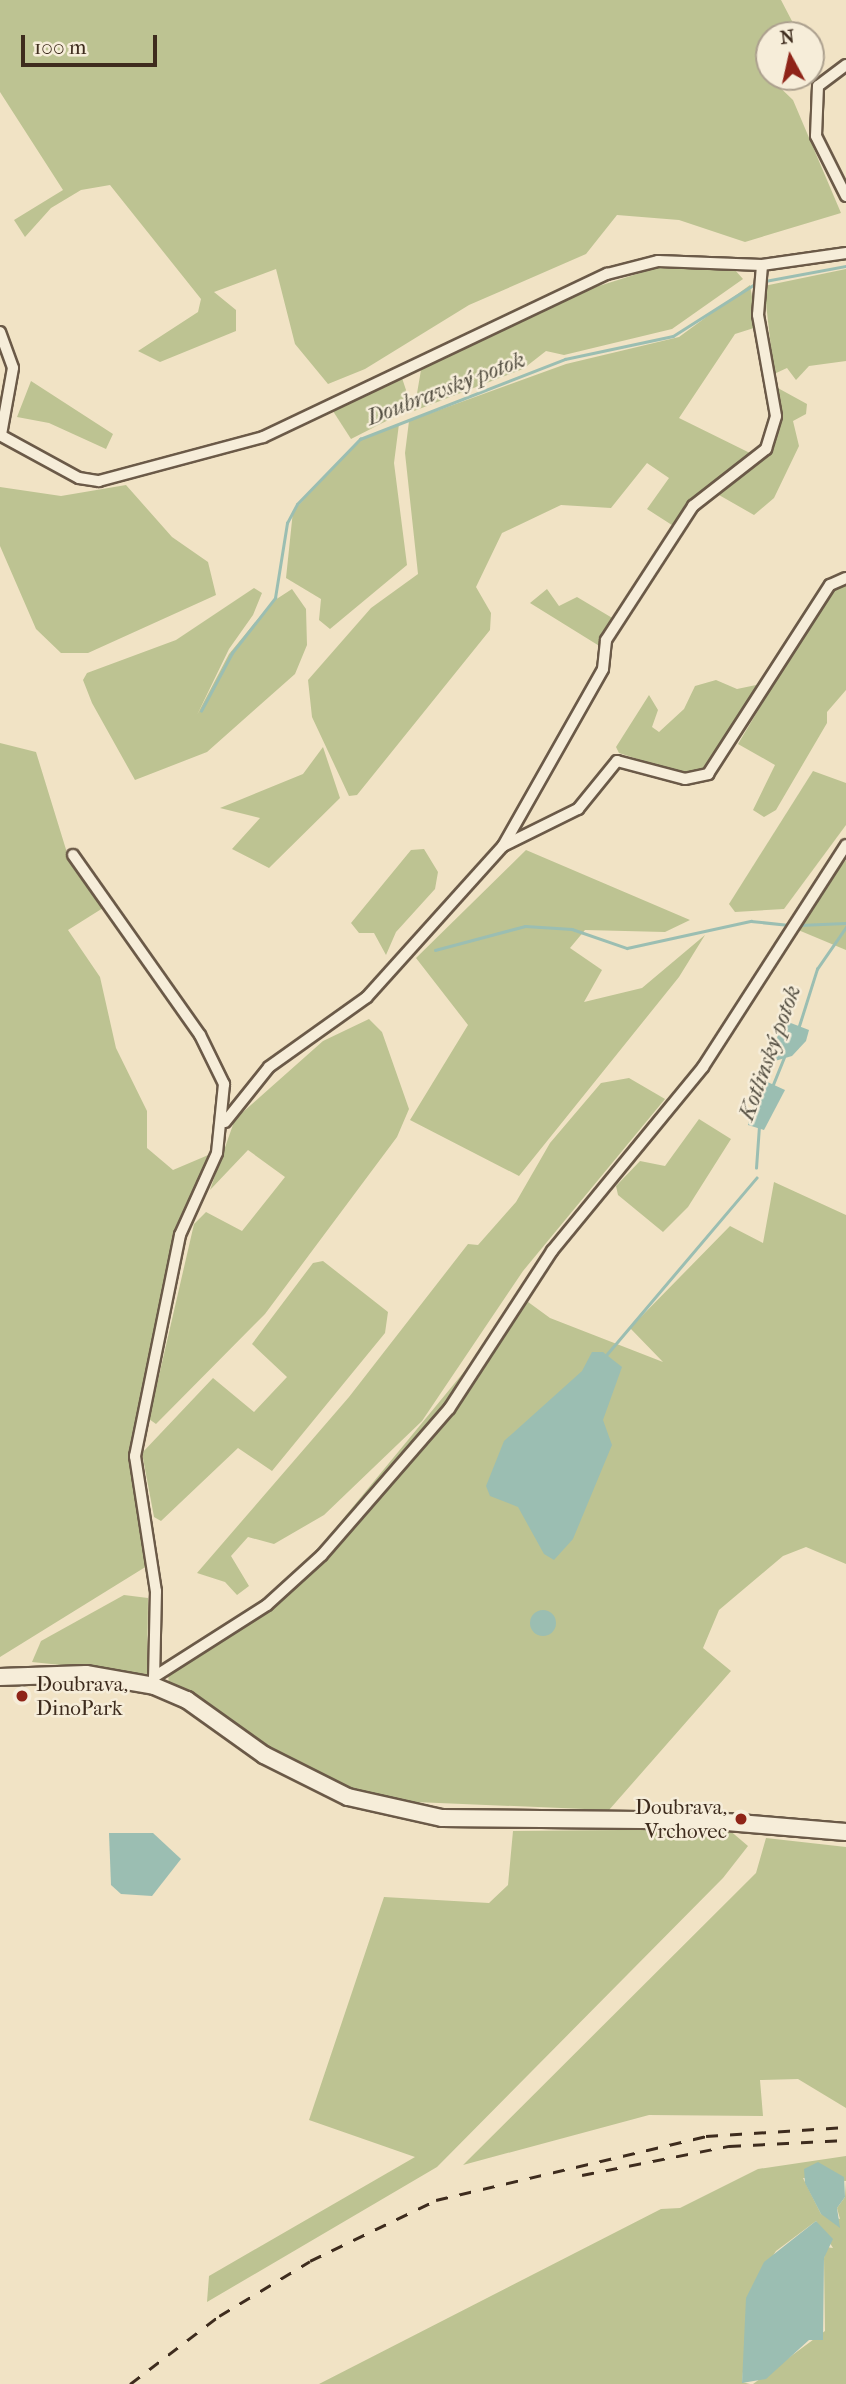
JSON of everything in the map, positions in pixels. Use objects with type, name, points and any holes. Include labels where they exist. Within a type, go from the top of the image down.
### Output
[{"type":"street","points":[[846,65],[818,86],[816,136],[846,196]]},
{"type":"street","points":[[0,332],[13,368],[1,435],[79,478],[99,481],[263,437],[607,274],[658,261],[762,265],[846,253]]},
{"type":"street","points":[[154,1681],[156,1591],[135,1456],[180,1234],[225,1122],[270,1067],[367,997],[503,846],[594,688],[606,640],[694,506],[766,449],[776,416],[758,314],[762,265]]},
{"type":"street","points":[[503,846],[578,808],[617,761],[685,779],[708,774],[830,585],[846,578]]},
{"type":"street","points":[[154,1681],[267,1605],[322,1555],[449,1409],[552,1251],[703,1067],[846,845]]},
{"type":"street","points":[[73,855],[200,1035],[225,1084],[225,1122]]},
{"type":"street","points":[[0,1677],[86,1674],[154,1681],[187,1700],[264,1755],[348,1797],[442,1818],[715,1821],[846,1832]]},
{"type":"green space","points":[[0,0],[781,0],[792,21],[755,21],[755,91],[784,91],[793,100],[841,213],[745,242],[679,220],[617,215],[586,254],[469,305],[365,369],[328,384],[295,344],[276,269],[214,292],[236,310],[236,331],[160,362],[138,351],[198,312],[201,299],[110,185],[81,190],[51,208],[25,237],[14,220],[63,190],[0,92]]},
{"type":"green space","points":[[656,268],[735,270],[743,279],[672,329],[564,355],[546,351],[523,369],[414,411],[422,364],[583,291]]},
{"type":"green space","points":[[846,269],[846,361],[809,366],[796,380],[787,368],[774,374],[764,286]]},
{"type":"green space","points":[[750,285],[757,327],[735,334],[679,418],[752,454],[697,495],[675,527],[647,509],[669,478],[647,463],[611,508],[561,505],[502,533],[476,587],[491,613],[490,630],[357,795],[349,796],[312,717],[308,680],[371,608],[418,574],[405,453],[409,421],[566,364],[679,337]]},
{"type":"green space","points":[[401,375],[406,390],[400,414],[351,439],[331,408]]},
{"type":"green space","points":[[31,381],[113,434],[106,449],[49,423],[17,417]]},
{"type":"green space","points":[[776,387],[807,404],[806,414],[793,421],[799,446],[774,498],[754,515],[719,495],[770,455],[779,427]]},
{"type":"green space","points":[[399,424],[394,463],[407,565],[330,629],[319,620],[321,599],[286,578],[293,511],[361,439]]},
{"type":"green space","points":[[126,485],[172,537],[208,562],[216,595],[88,653],[61,653],[36,629],[0,546],[0,487],[61,496]]},
{"type":"green space","points":[[846,582],[846,690],[827,712],[827,723],[776,810],[764,817],[753,810],[775,765],[738,744],[827,595]]},
{"type":"green space","points":[[254,588],[262,593],[253,615],[229,649],[197,715],[229,654],[272,602],[292,589],[306,609],[307,645],[295,674],[207,752],[135,780],[92,703],[83,680],[87,673],[176,640]]},
{"type":"green space","points":[[547,589],[559,606],[577,597],[614,619],[601,647],[530,603]]},
{"type":"green space","points":[[716,680],[737,689],[761,684],[705,770],[690,776],[619,753],[616,747],[649,695],[658,710],[652,727],[659,732],[684,709],[695,686]]},
{"type":"green space","points":[[0,743],[36,752],[68,856],[103,908],[68,930],[100,977],[116,1048],[147,1111],[147,1148],[173,1170],[213,1153],[181,1224],[129,1457],[147,1566],[0,1657]]},
{"type":"green space","points":[[323,747],[340,798],[269,868],[232,849],[260,818],[220,808],[303,774]]},
{"type":"green space","points":[[813,771],[846,783],[846,825],[784,909],[735,912],[729,904]]},
{"type":"green space","points":[[424,849],[438,872],[435,889],[396,932],[386,955],[374,933],[359,933],[351,923],[411,850]]},
{"type":"green space","points":[[526,850],[690,920],[665,932],[585,930],[570,948],[602,970],[584,1002],[642,988],[705,935],[679,977],[519,1176],[410,1120],[468,1025],[416,958]]},
{"type":"green space","points":[[846,860],[846,950],[791,927]]},
{"type":"green space","points":[[369,1019],[382,1032],[409,1109],[397,1137],[265,1314],[156,1424],[149,1419],[194,1224],[206,1212],[242,1231],[285,1177],[248,1150],[210,1190],[235,1119],[323,1041]]},
{"type":"green space","points":[[629,1078],[665,1099],[523,1271],[422,1421],[324,1515],[274,1544],[248,1537],[231,1556],[249,1586],[237,1595],[225,1582],[197,1573],[349,1397],[468,1244],[478,1245],[516,1202],[550,1143],[601,1083]]},
{"type":"green space","points":[[699,1119],[731,1139],[688,1207],[663,1232],[618,1195],[616,1186],[640,1161],[665,1166]]},
{"type":"green space","points":[[774,1182],[846,1215],[846,1564],[806,1547],[783,1556],[719,1610],[703,1648],[731,1671],[609,1810],[415,1802],[351,1790],[296,1766],[169,1688],[168,1671],[296,1576],[524,1299],[550,1318],[663,1362],[630,1328],[730,1226],[763,1243]]},
{"type":"green space","points":[[323,1261],[388,1312],[385,1333],[272,1471],[238,1448],[161,1521],[154,1517],[142,1453],[213,1378],[254,1412],[287,1377],[252,1344],[313,1263]]},
{"type":"green space","points":[[124,1595],[148,1598],[147,1674],[32,1662],[41,1641]]},
{"type":"green space","points":[[728,1829],[748,1846],[723,1878],[437,2167],[207,2302],[209,2276],[415,2157],[309,2120],[384,1897],[489,1903],[508,1885],[513,1831]]},
{"type":"green space","points":[[766,1838],[846,1847],[846,2108],[798,2079],[760,2080],[763,2116],[649,2115],[463,2165],[756,1873]]},
{"type":"green space","points":[[846,2156],[846,2181],[846,2384],[753,2384],[825,2331],[824,2258],[826,2247],[833,2248],[816,2221],[776,2251],[751,2289],[742,2382],[750,2384],[319,2384],[661,2209],[680,2208],[758,2169]],"holes":[[[803,2178],[846,2181],[845,2197],[837,2208],[840,2219],[821,2214]]]},
{"type":"water","points":[[783,1020],[809,1030],[806,1041],[792,1056],[768,1063]]},
{"type":"water","points":[[761,1079],[785,1090],[764,1130],[748,1125]]},
{"type":"water","points":[[592,1352],[603,1352],[622,1367],[603,1420],[612,1445],[573,1539],[554,1560],[544,1554],[518,1507],[490,1496],[486,1486],[504,1441],[582,1371]]},
{"type":"water","points":[[543,1610],[552,1614],[556,1623],[552,1632],[543,1636],[534,1632],[530,1623],[534,1614]]},
{"type":"water","points":[[109,1833],[153,1833],[181,1859],[152,1896],[121,1894],[111,1885]]},
{"type":"water","points":[[818,2162],[844,2177],[845,2197],[837,2208],[840,2228],[821,2214],[805,2183],[804,2169]]},
{"type":"water","points":[[816,2221],[833,2239],[824,2258],[823,2340],[809,2340],[766,2379],[742,2383],[746,2298],[764,2262]]},
{"type":"waterway","name":"Doubravský potok","points":[[765,281],[846,266]]},
{"type":"waterway","name":"Doubravský potok","points":[[201,711],[232,653],[275,598],[287,523],[297,504],[360,439],[565,359],[673,336],[758,282]]},
{"type":"waterway","points":[[435,950],[525,926],[572,929],[627,948],[751,921],[789,925]]},
{"type":"waterway","points":[[799,925],[846,923]]},
{"type":"waterway","name":"Kotlinský potok","points":[[799,1026],[817,969],[846,927]]},
{"type":"waterway","name":"Kotlinský potok","points":[[772,1087],[784,1057]]},
{"type":"waterway","name":"Kotlinský potok","points":[[756,1168],[759,1126]]},
{"type":"waterway","name":"Kotlinský potok","points":[[607,1354],[756,1178]]},
{"type":"railway","points":[[130,2384],[219,2316],[310,2261],[436,2200],[706,2136],[846,2127]]},
{"type":"railway","points":[[582,2175],[729,2146],[846,2140]]},
{"type":"place","name":"Doubrava, DinoPark","points":[[22,1696]]},
{"type":"place","name":"Doubrava, Vrchovec","points":[[741,1819]]}]
